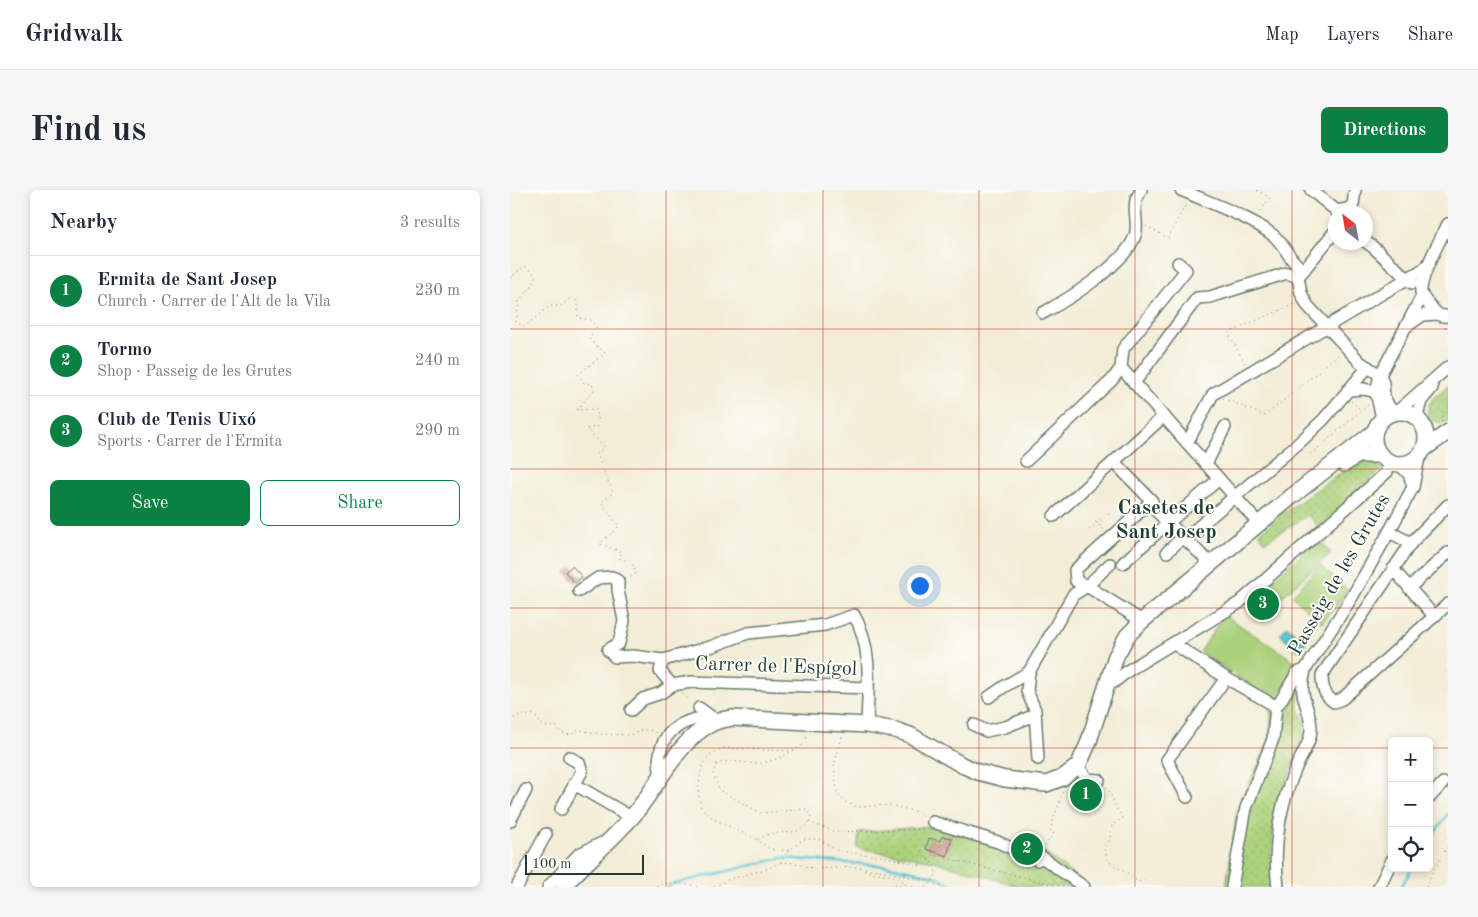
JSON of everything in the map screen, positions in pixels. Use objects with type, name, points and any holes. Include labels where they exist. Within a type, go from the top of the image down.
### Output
[{"type":"main road","points":[[564,887],[631,818],[684,746],[701,730],[717,719],[733,718],[867,725],[910,735],[978,772],[1005,779],[1046,784],[1062,778],[1078,766],[1088,744],[1116,656],[1127,636],[1142,621],[1291,497],[1374,432],[1391,414],[1408,412],[1420,421],[1440,430],[1446,429]]},
{"type":"main road","points":[[1420,421],[1426,436],[1422,453]]},
{"type":"main road","points":[[1291,497],[1358,455],[1410,463],[1446,429]]},
{"type":"main road","points":[[1374,432],[1374,444],[1389,460]]},
{"type":"street","points":[[1043,313],[1067,300],[1106,271],[1127,249],[1135,235],[1136,200],[1141,190]]},
{"type":"street","points":[[1311,190],[1329,205]]},
{"type":"street","points":[[1353,205],[1355,190]]},
{"type":"street","points":[[1186,192],[1252,222],[1274,235],[1284,246],[1301,273],[1304,300],[1360,362],[1380,375],[1383,383],[1384,397],[1391,414]]},
{"type":"street","points":[[1377,395],[1380,375],[1421,293],[1427,267],[1448,224]]},
{"type":"street","points":[[1301,273],[1328,240]]},
{"type":"street","points":[[1373,248],[1442,315]]},
{"type":"street","points":[[1287,273],[1291,258]]},
{"type":"street","points":[[1026,461],[1112,380],[1120,368],[1123,349],[1186,270],[1178,263]]},
{"type":"street","points":[[1187,443],[1213,394],[1427,267]]},
{"type":"street","points":[[1134,383],[1198,298],[1210,297],[1287,273],[1301,273]]},
{"type":"street","points":[[1405,326],[1423,315],[1442,315]]},
{"type":"street","points":[[1167,552],[1300,442],[1324,419],[1368,367]]},
{"type":"street","points":[[1120,368],[1259,524]]},
{"type":"street","points":[[1391,414],[1448,369]]},
{"type":"street","points":[[1420,421],[1421,401],[1448,369]]},
{"type":"street","points":[[1346,392],[1364,389],[1377,395],[1391,414]]},
{"type":"street","points":[[1054,516],[1164,416]]},
{"type":"street","points":[[1206,464],[1225,427]]},
{"type":"street","name":"Passeig de les Grutes","points":[[1278,887],[1276,864],[1278,825],[1295,768],[1308,743],[1311,732],[1303,693],[1305,670],[1352,597],[1389,532],[1413,487],[1422,453]]},
{"type":"street","points":[[1114,682],[1129,670],[1240,604],[1387,472],[1389,460]]},
{"type":"street","name":"Passeig de les Grutes","points":[[1389,460],[1409,474],[1413,487]]},
{"type":"street","points":[[1114,462],[1168,523],[1211,564]]},
{"type":"street","points":[[1123,563],[1219,479]]},
{"type":"street","points":[[1142,621],[1087,586],[1076,582],[1075,570],[1150,503]]},
{"type":"street","points":[[1448,505],[1411,543],[1322,675],[1322,686],[1327,697],[1334,702],[1342,699],[1448,604]]},
{"type":"street","points":[[1389,532],[1411,543]]},
{"type":"street","points":[[1409,588],[1448,553]]},
{"type":"street","points":[[1038,759],[1035,710],[1026,690],[1029,672],[1073,595],[1087,586],[1110,564]]},
{"type":"street","points":[[1393,569],[1434,616]]},
{"type":"street","points":[[579,591],[598,578],[612,577],[618,581],[624,621],[620,642],[608,650],[615,657],[634,656],[663,660],[710,647],[748,633],[825,625],[854,615],[860,625],[868,659],[867,725]]},
{"type":"street","points":[[1174,644],[1226,678],[1276,705]]},
{"type":"street","points":[[663,660],[660,671],[672,685]]},
{"type":"street","points":[[1232,887],[1246,808],[1273,739],[1276,705],[1280,702],[1297,674],[1305,670]]},
{"type":"street","points":[[989,697],[1029,672]]},
{"type":"street","points":[[1187,797],[1167,760],[1226,678]]},
{"type":"street","name":"Carrer de l'Espígol","points":[[631,710],[643,699],[661,693],[672,685],[692,682],[868,688]]},
{"type":"street","points":[[699,708],[717,719]]},
{"type":"street","points":[[974,725],[986,730],[1005,727],[1035,715]]},
{"type":"street","points":[[661,778],[659,756],[668,732],[678,725],[692,720],[717,719]]},
{"type":"street","points":[[668,732],[684,746]]},
{"type":"street","points":[[560,809],[582,771],[579,763],[569,757]]},
{"type":"street","points":[[1078,766],[1087,779],[1098,780]]},
{"type":"street","points":[[1433,794],[1443,783]]},
{"type":"street","points":[[574,784],[631,818]]},
{"type":"street","points":[[510,821],[526,790]]},
{"type":"street","points":[[933,822],[998,842],[1037,860],[1039,855],[1084,887]]},
{"type":"street","points":[[516,887],[546,834]]},
{"type":"street","points":[[548,887],[579,854],[607,841]]},
{"type":"street","points":[[1378,887],[1388,868]]},
{"type":"path","points":[[1252,222],[1270,198],[1258,190]]},
{"type":"path","points":[[1136,221],[1168,238],[1186,192]]},
{"type":"path","points":[[510,278],[525,266],[536,275],[531,287],[519,301],[516,322],[524,327],[550,306],[561,306],[571,297],[578,302],[578,318],[590,320],[597,328],[589,339],[605,353],[578,375],[584,383],[592,384],[594,390],[577,410],[596,409],[600,426],[587,429],[604,448],[597,454],[613,493],[601,502],[619,526],[600,544],[622,552],[619,558],[631,562],[636,573],[618,590]]},
{"type":"path","points":[[1250,372],[1228,333],[1304,300]]},
{"type":"path","points":[[1213,394],[1265,416],[1347,348]]},
{"type":"path","points":[[1346,392],[1362,411]]},
{"type":"path","points":[[1300,442],[1310,454],[1362,411],[1377,395]]},
{"type":"path","points":[[1446,429],[1442,417],[1448,410]]},
{"type":"path","points":[[1089,530],[1110,511]]},
{"type":"path","points":[[1092,518],[1112,537]]},
{"type":"path","points":[[672,685],[699,708]]},
{"type":"path","points":[[510,717],[513,719],[521,714],[526,716],[532,714],[540,724],[547,727],[556,726],[560,732],[570,734],[579,730],[611,735],[631,734],[642,730],[668,732]]},
{"type":"path","points":[[758,840],[769,834],[793,832],[805,827],[810,817],[806,809],[761,813],[719,790],[713,774],[716,765],[722,761],[761,763],[779,759],[806,743],[808,722]]},
{"type":"path","points":[[809,822],[817,826],[824,826],[834,832],[924,830],[933,822],[918,812],[889,805],[857,806],[845,802],[837,793],[834,765],[846,724]]},
{"type":"path","points":[[788,851],[769,849],[758,840],[714,819],[701,807],[698,791],[702,765],[713,753],[724,748],[793,751]]},
{"type":"path","points":[[1039,855],[1054,833],[1050,830],[1064,788],[1062,778]]},
{"type":"path","points":[[1098,780],[1109,790],[1116,808],[1123,818],[1112,825],[1110,839],[1104,849],[1109,862],[1138,882],[1148,877]]},
{"type":"path","points":[[781,862],[788,851],[804,839],[819,839],[838,851],[886,857],[919,865],[931,860]]},
{"type":"path","points":[[1426,887],[1448,846]]},
{"type":"path","points":[[926,887],[935,879],[936,870],[931,860],[920,857],[921,855],[931,859],[933,855],[1063,887]]},
{"type":"path","points":[[714,887],[730,879],[767,869],[781,862],[796,863],[815,869],[861,868],[880,870],[916,878],[941,887]]},
{"type":"path","points":[[912,887],[917,881],[919,865]]},
{"type":"path","points":[[861,868],[876,874],[887,874],[897,877],[904,881],[907,887]]},
{"type":"path","points":[[657,887],[662,883],[688,884],[701,887]]},
{"type":"path","points":[[891,887],[896,884],[902,887]]},
{"type":"green space","points":[[1448,385],[1448,421],[1443,423],[1434,421],[1429,418],[1428,407],[1432,399]]},
{"type":"green space","points":[[1367,461],[1374,463],[1382,469],[1319,528],[1308,515],[1265,542],[1259,533],[1289,509],[1354,464]]},
{"type":"green space","points":[[1318,539],[1331,553],[1274,604],[1262,590]]},
{"type":"green space","points":[[1320,565],[1348,590],[1322,623],[1292,596]]},
{"type":"green space","points":[[1224,615],[1299,664],[1274,701],[1200,652]]},
{"type":"green space","points":[[1300,675],[1298,705],[1305,725],[1303,736],[1274,817],[1271,861],[1274,887],[1226,887],[1237,811],[1270,737],[1271,708]]},
{"type":"green space","points":[[934,826],[1030,856],[1031,845],[1036,846],[1089,887],[1021,887],[934,861],[857,848],[859,832]]},
{"type":"water","points":[[1287,626],[1306,643],[1298,651],[1280,634]]},
{"type":"building","points":[[572,566],[582,577],[575,583],[565,572]]},
{"type":"building","points":[[942,836],[952,838],[947,856],[926,849],[929,838],[940,841]]},
{"type":"waterway","points":[[1433,835],[1448,814]]},
{"type":"waterway","points":[[668,887],[673,884],[782,858],[890,866],[938,877],[955,887]]},
{"type":"waterway","points":[[1401,887],[1410,872]]},
{"type":"place","name":"Club de Tenis Uixó","points":[[1263,604]]},
{"type":"place","name":"Ermita de Sant Josep","points":[[1086,795]]},
{"type":"place","name":"Tormo","points":[[1027,849]]},
{"type":"district","name":"Casetes de Sant Josep","points":[[1166,520]]}]
